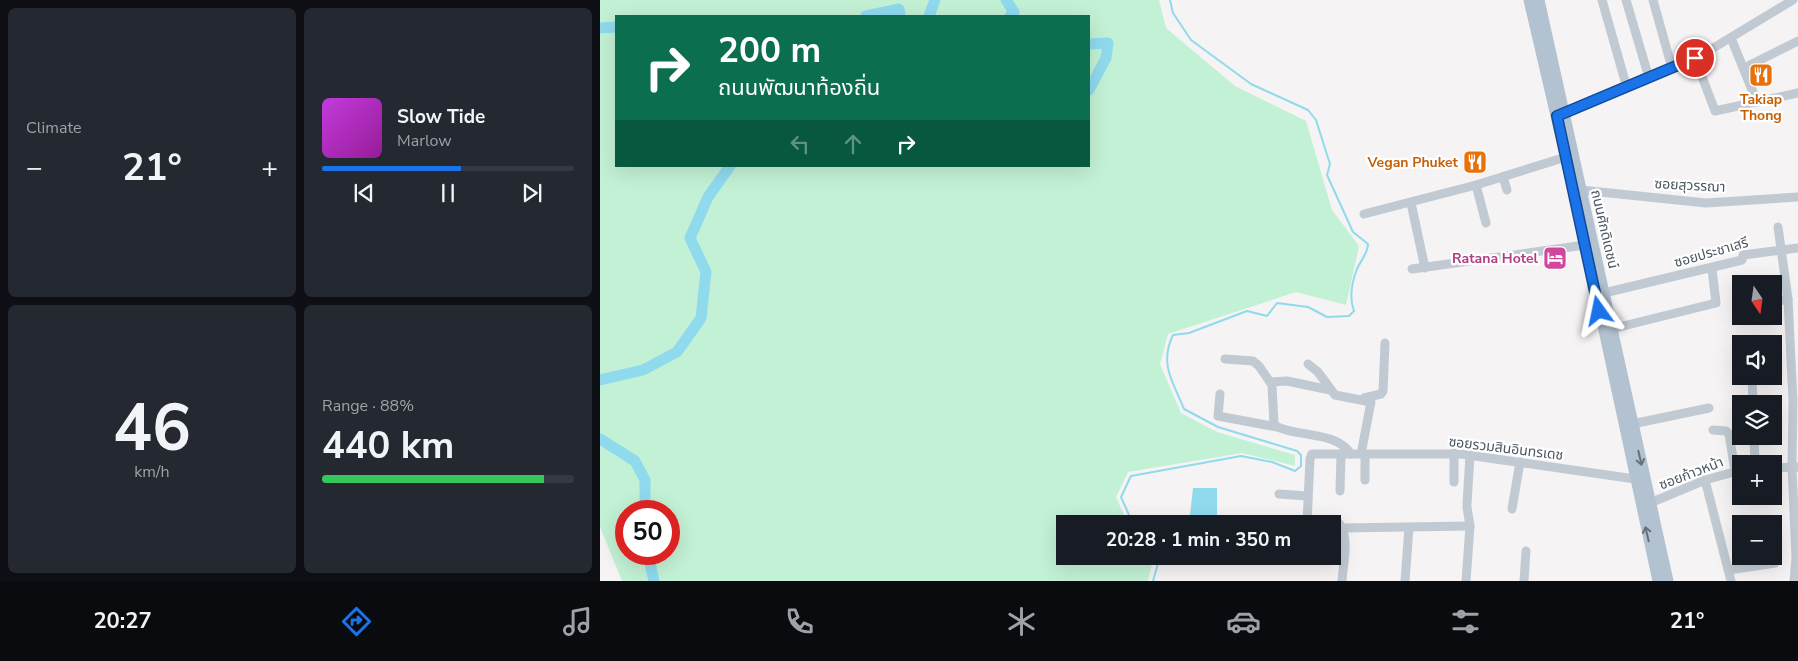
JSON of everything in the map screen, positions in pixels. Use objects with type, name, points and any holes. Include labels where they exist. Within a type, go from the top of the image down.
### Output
[{"type":"main road","name":"ถนนศักดิเดชน์","points":[[1529,0],[1581,190],[1585,245],[1658,581]]},
{"type":"main road","name":"ถนนศักดิเดชน์","points":[[1539,0],[1561,116],[1566,157],[1604,293],[1668,581]]},
{"type":"street","points":[[1602,0],[1628,88]]},
{"type":"street","points":[[1626,0],[1649,78]]},
{"type":"street","points":[[1653,0],[1672,68]]},
{"type":"street","points":[[1561,116],[1695,58],[1793,0]]},
{"type":"street","points":[[1731,38],[1757,102]]},
{"type":"street","points":[[1744,68],[1798,41]]},
{"type":"street","points":[[1695,58],[1715,111],[1798,93]]},
{"type":"street","points":[[1364,214],[1476,185],[1566,157]]},
{"type":"street","points":[[1504,177],[1507,190]]},
{"type":"street","points":[[1476,185],[1486,223]]},
{"type":"street","name":"ซอยสุวรรณา","points":[[1581,190],[1706,203],[1798,197]]},
{"type":"street","points":[[1411,203],[1425,268]]},
{"type":"street","points":[[1778,227],[1788,299],[1793,401],[1797,558],[1794,581]]},
{"type":"street","points":[[1412,269],[1585,245]]},
{"type":"street","name":"ซอยประชาเสรี","points":[[1604,293],[1712,269],[1742,260],[1744,255],[1798,248]]},
{"type":"street","points":[[1611,329],[1716,304],[1712,269]]},
{"type":"street","points":[[1782,300],[1788,299]]},
{"type":"street","points":[[1362,399],[1382,394],[1385,343]]},
{"type":"street","points":[[1225,359],[1253,361],[1259,366],[1262,374],[1270,382],[1273,422],[1277,426]]},
{"type":"street","points":[[1308,364],[1318,372],[1335,395],[1369,400],[1371,404],[1363,454],[1365,480]]},
{"type":"street","points":[[1270,382],[1287,381],[1330,390]]},
{"type":"street","points":[[1220,394],[1218,416],[1277,426],[1290,432],[1320,436],[1338,443],[1348,449],[1351,454]]},
{"type":"street","points":[[1632,424],[1709,408]]},
{"type":"street","points":[[1713,430],[1726,431],[1729,434],[1734,455]]},
{"type":"street","name":"ซอยรวมสินอินทรเดช","points":[[1308,500],[1310,459],[1312,454],[1470,455],[1635,479]]},
{"type":"street","points":[[1340,490],[1341,454]]},
{"type":"street","points":[[1454,454],[1454,482]]},
{"type":"street","points":[[1466,581],[1470,526],[1467,506],[1470,455]]},
{"type":"street","points":[[1512,510],[1520,462]]},
{"type":"street","points":[[1782,468],[1795,467]]},
{"type":"street","name":"ซอยก้าวหน้า","points":[[1650,503],[1704,480],[1732,472]]},
{"type":"street","points":[[1704,480],[1731,581]]},
{"type":"street","points":[[1279,494],[1307,496],[1307,515]]},
{"type":"street","points":[[1342,581],[1345,538],[1342,528],[1470,526]]},
{"type":"street","points":[[1405,581],[1409,527]]},
{"type":"street","points":[[1524,581],[1526,551]]},
{"type":"street","points":[[1728,570],[1762,565]]},
{"type":"green space","points":[[600,0],[1159,0],[1166,28],[1235,86],[1306,121],[1332,210],[1359,246],[1346,305],[1296,292],[1168,334],[1160,364],[1181,413],[1217,432],[1295,455],[1295,466],[1242,453],[1128,472],[1116,497],[1124,515],[1056,515],[1056,565],[1152,565],[1148,581],[622,581],[615,565],[680,565],[680,500],[615,500],[615,564],[600,527]]},
{"type":"water","points":[[1193,488],[1217,488],[1217,515],[1190,515]]},
{"type":"waterway","points":[[929,15],[935,0]]},
{"type":"waterway","points":[[1006,0],[1014,12],[1011,15]]},
{"type":"waterway","points":[[1129,515],[1121,497],[1131,476],[1241,456],[1272,462],[1295,471],[1301,466],[1301,455],[1297,451],[1218,427],[1184,409],[1169,373],[1167,364],[1169,345],[1173,335],[1189,333],[1247,311],[1267,316],[1277,303],[1308,307],[1327,317],[1349,316],[1354,311],[1351,295],[1354,279],[1368,244],[1353,232],[1327,175],[1330,164],[1316,120],[1308,110],[1251,84],[1191,40],[1173,13],[1170,0]]},
{"type":"waterway","points":[[871,15],[899,9],[900,15]]},
{"type":"waterway","points":[[600,28],[615,27]]},
{"type":"waterway","points":[[1090,44],[1108,43],[1106,58],[1090,88]]},
{"type":"waterway","points":[[600,380],[643,370],[677,352],[701,318],[706,272],[690,238],[708,197],[729,167]]},
{"type":"waterway","points":[[600,439],[635,461],[645,480],[645,500]]},
{"type":"waterway","points":[[650,565],[654,581]]},
{"type":"waterway","points":[[1153,581],[1157,565]]},
{"type":"place","name":"Takiap Thong","points":[[1761,75]]},
{"type":"place","name":"Vegan Phuket","points":[[1475,162]]},
{"type":"place","name":"Ratana Hotel","points":[[1555,258]]},
{"type":"route","points":[[1599,311],[1557,116],[1565,115],[1695,58]]}]
